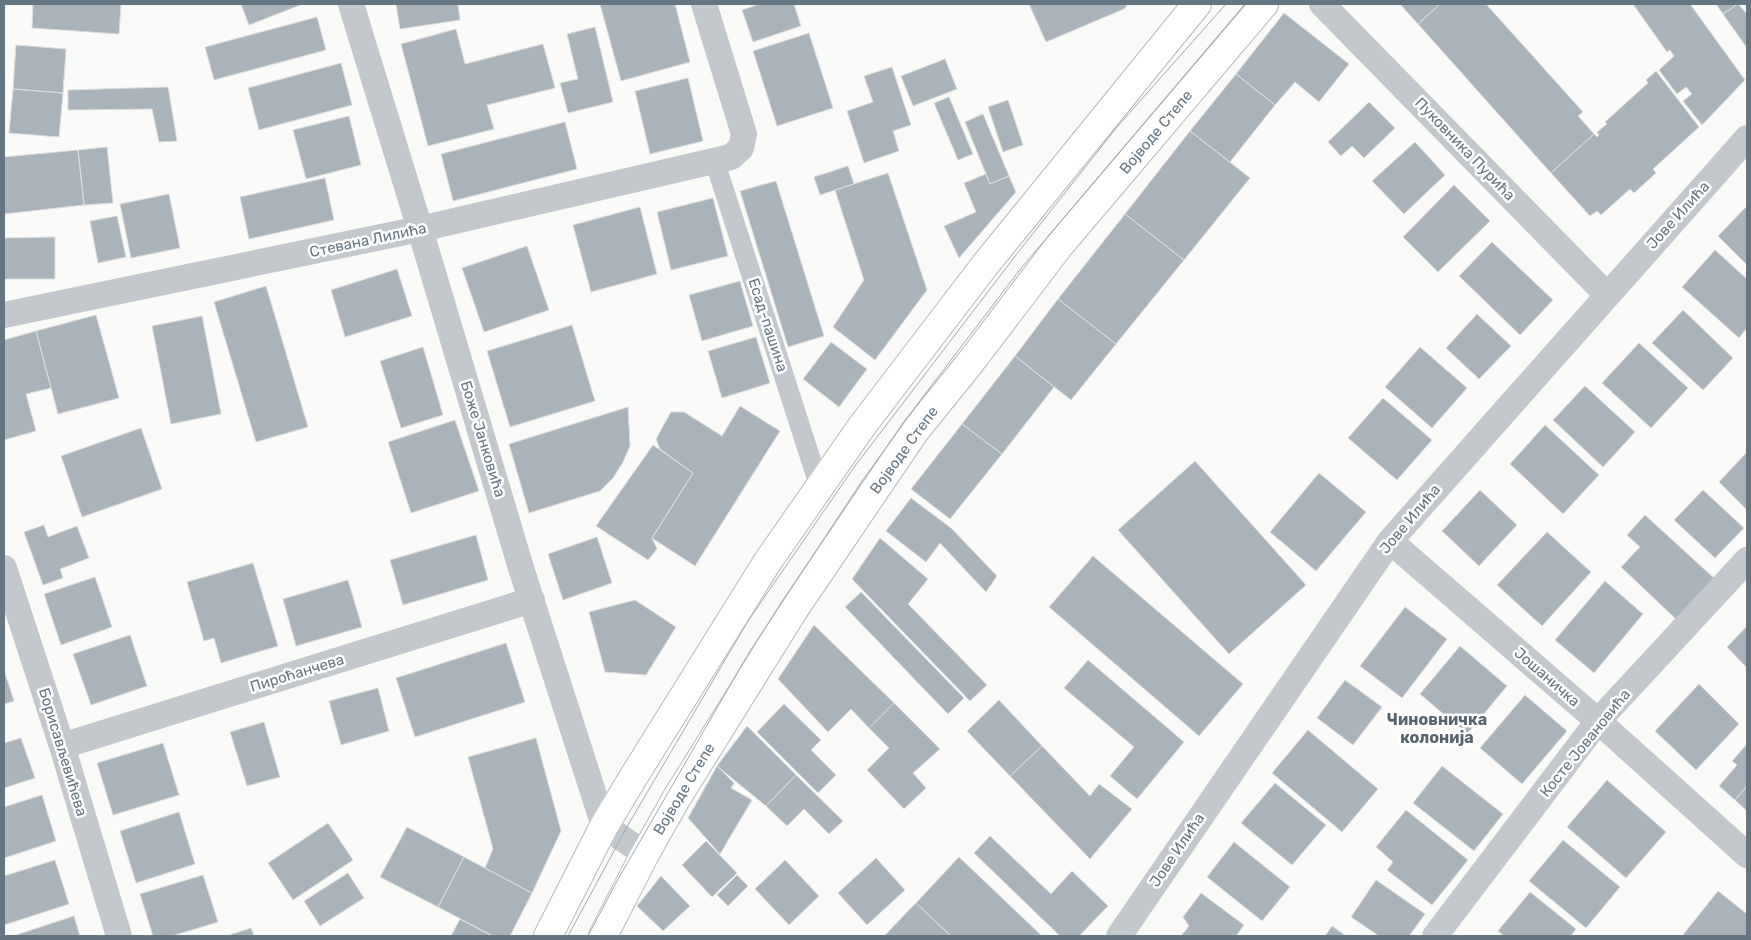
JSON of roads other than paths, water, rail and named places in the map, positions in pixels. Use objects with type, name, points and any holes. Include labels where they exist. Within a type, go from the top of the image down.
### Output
[{"type":"main road","points":[[548,936],[604,826],[768,561],[862,426],[985,265],[1196,4]]},
{"type":"main road","name":"Војводе Степе","points":[[603,936],[645,854],[676,800],[793,611],[915,432],[1059,246],[1264,4]]},
{"type":"street","name":"Боже Јанковића","points":[[351,4],[518,559],[604,826]]},
{"type":"street","points":[[704,4],[744,134],[741,148],[723,159]]},
{"type":"street","name":"Пуковника Пурића","points":[[1322,4],[1607,295]]},
{"type":"street","name":"Јове Илића","points":[[1118,936],[1390,541],[1747,138]]},
{"type":"street","name":"Стевана Лилића","points":[[4,315],[420,229],[723,159]]},
{"type":"street","name":"Есад-пашина","points":[[723,159],[820,488]]},
{"type":"street","name":"Јошаничка","points":[[1390,541],[1598,721],[1747,856]]},
{"type":"street","name":"Косте Јовановића","points":[[1435,936],[1598,721],[1747,560]]},
{"type":"street","name":"Борисављевићева","points":[[4,568],[62,746],[119,936]]},
{"type":"street","name":"Пироћанчева","points":[[62,746],[532,600]]},
{"type":"street","points":[[604,826],[645,854]]},
{"type":"tram line","points":[[568,936],[628,825],[748,621],[855,466],[1016,255],[1117,127],[1226,4]]},
{"type":"tram line","points":[[588,936],[617,881],[750,651],[862,481],[922,398],[1022,267],[1246,4]]},
{"type":"district","name":"Чиновничка колонија","points":[[1437,728]]}]
